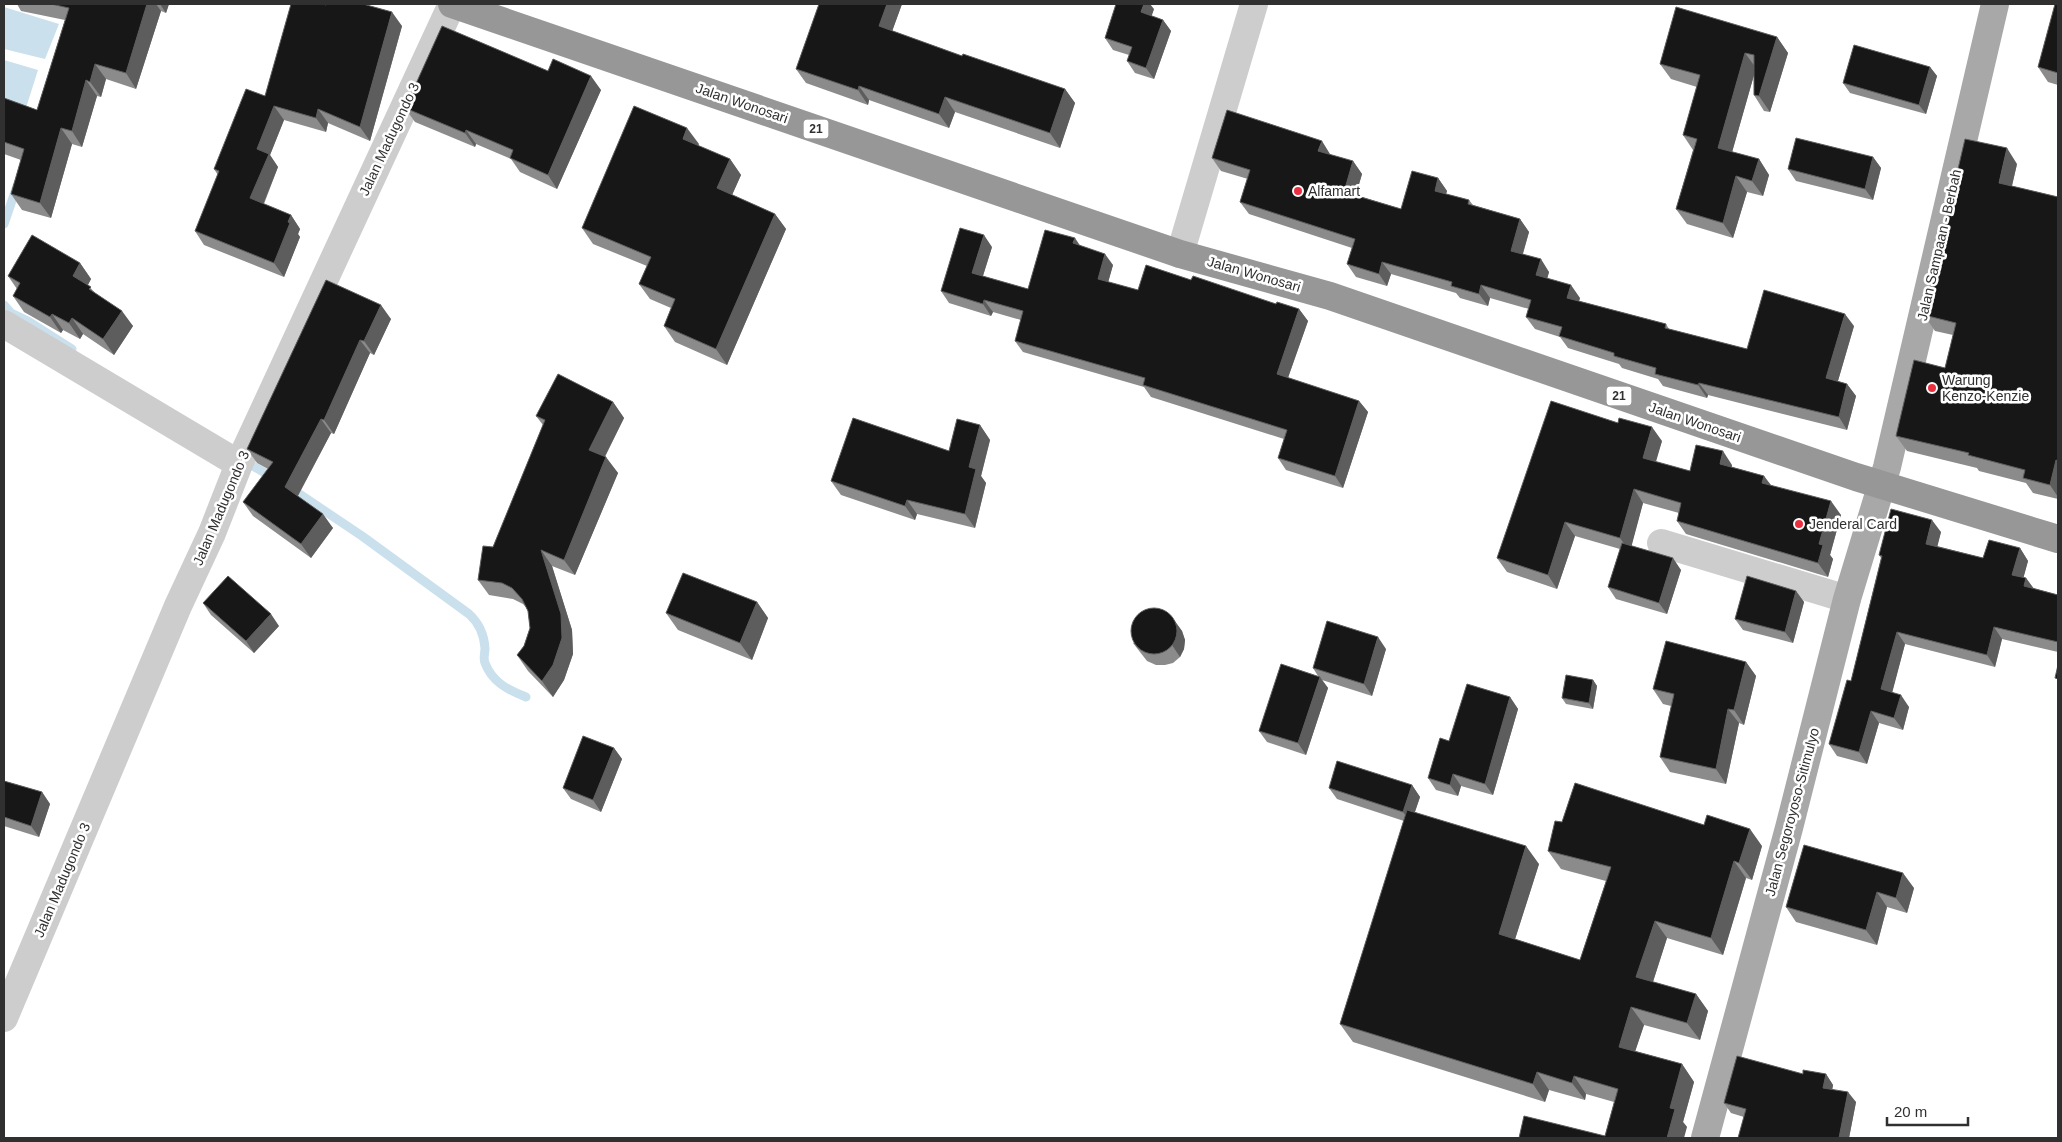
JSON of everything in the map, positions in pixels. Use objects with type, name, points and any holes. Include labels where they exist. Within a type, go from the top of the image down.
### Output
[{"type":"highway","name":"Jalan Wonosari","points":[[452,4],[1180,254],[1330,296],[1881,485],[2058,539]]},
{"type":"main road","name":"Jalan Sampaan - Berbah","points":[[1881,485],[1995,4]]},
{"type":"main road","name":"Jalan Segoroyoso-Sitimulyo","points":[[1705,1138],[1789,828],[1847,599],[1881,485]]},
{"type":"street","name":"Jalan Madugondo 3","points":[[4,1018],[178,606],[212,533],[239,464],[452,4]]},
{"type":"street","points":[[1180,254],[1254,4]]},
{"type":"street","points":[[6,328],[239,464]]},
{"type":"street","points":[[1661,543],[1847,599]]},
{"type":"water","points":[[4,7],[59,24],[45,59],[4,49]]},
{"type":"water","points":[[4,60],[38,70],[25,111],[4,104]]},
{"type":"building","points":[[51,4],[147,4],[126,73],[95,64],[90,82],[86,80],[72,131],[61,128],[40,203],[11,194],[24,149],[4,142],[4,98],[37,110],[69,8]]},
{"type":"building","points":[[291,4],[363,4],[392,12],[360,127],[318,109],[316,118],[274,106],[257,149],[269,154],[250,198],[291,215],[288,222],[290,223],[274,263],[195,231],[219,171],[214,169],[246,89],[265,96]]},
{"type":"building","points":[[819,4],[887,4],[879,26],[962,56],[963,54],[1065,89],[1050,133],[945,97],[939,114],[859,86],[858,90],[796,69]]},
{"type":"building","points":[[1116,4],[1144,4],[1141,12],[1163,20],[1146,68],[1127,61],[1132,47],[1105,38]]},
{"type":"building","points":[[2055,4],[2058,4],[2058,73],[2038,67]]},
{"type":"building","points":[[1676,7],[1777,37],[1759,96],[1754,95],[1754,55],[1745,53],[1718,148],[1759,159],[1752,181],[1736,176],[1723,223],[1676,209],[1697,139],[1683,135],[1700,75],[1660,64]]},
{"type":"building","points":[[442,26],[548,71],[553,59],[591,76],[548,175],[510,158],[513,150],[466,130],[465,133],[405,108]]},
{"type":"building","points":[[1854,45],[1930,67],[1919,105],[1843,83]]},
{"type":"building","points":[[634,106],[687,128],[683,139],[730,159],[717,188],[775,214],[716,349],[664,326],[675,299],[639,284],[651,257],[582,228]]},
{"type":"building","points":[[1227,110],[1322,141],[1318,151],[1353,161],[1344,192],[1401,209],[1412,171],[1438,178],[1435,191],[1469,200],[1468,204],[1520,219],[1511,251],[1541,259],[1536,275],[1571,285],[1567,298],[1666,324],[1665,328],[1747,349],[1764,290],[1845,314],[1826,378],[1847,384],[1839,417],[1655,374],[1656,368],[1614,356],[1614,353],[1559,336],[1562,327],[1526,317],[1531,300],[1481,285],[1479,294],[1451,286],[1452,282],[1382,262],[1379,274],[1347,264],[1355,239],[1240,202],[1250,170],[1212,158]]},
{"type":"building","points":[[1796,138],[1873,157],[1865,189],[1788,169]]},
{"type":"building","points":[[1965,139],[2007,148],[1999,183],[2058,197],[2058,461],[2056,460],[2050,485],[2023,478],[2025,470],[1968,455],[1969,453],[1896,436],[1914,360],[1945,368],[1956,323],[1924,315]]},
{"type":"building","points":[[960,228],[984,235],[972,273],[1028,289],[1045,230],[1075,238],[1073,243],[1105,254],[1098,279],[1138,290],[1146,265],[1191,280],[1193,276],[1276,304],[1277,302],[1299,309],[1277,374],[1359,401],[1335,476],[1278,458],[1287,430],[1143,385],[1145,378],[1015,341],[1023,311],[984,300],[983,304],[941,291]]},
{"type":"building","points":[[32,235],[80,263],[73,276],[91,287],[89,289],[122,311],[103,339],[72,318],[69,323],[52,314],[50,317],[13,296],[20,283],[8,276]]},
{"type":"building","points":[[326,280],[381,305],[364,341],[360,340],[324,420],[321,419],[285,487],[323,514],[301,544],[243,502],[273,462],[247,449]]},
{"type":"building","points":[[558,374],[613,402],[589,450],[606,457],[564,560],[541,550],[561,614],[562,638],[553,665],[542,681],[517,655],[524,646],[530,628],[528,611],[522,599],[512,588],[502,583],[478,580],[483,546],[493,547],[545,420],[536,416]]},
{"type":"building","points":[[1551,401],[1618,423],[1619,418],[1652,427],[1643,458],[1690,471],[1696,445],[1723,451],[1720,464],[1764,476],[1762,483],[1831,501],[1819,544],[1823,545],[1818,563],[1677,521],[1681,503],[1634,489],[1620,538],[1565,522],[1548,575],[1497,558]]},
{"type":"building","points":[[853,418],[949,451],[957,419],[980,425],[969,467],[976,469],[965,514],[907,500],[905,506],[831,481]]},
{"type":"building","points":[[1891,509],[1932,520],[1926,544],[1983,558],[1989,540],[2020,548],[2012,575],[2026,578],[2024,586],[2058,595],[2058,642],[1994,627],[1987,655],[1897,632],[1881,689],[1901,695],[1894,718],[1871,711],[1859,752],[1829,744],[1847,680],[1851,681],[1882,556],[1879,555]]},
{"type":"building","points":[[1622,543],[1673,558],[1659,603],[1608,587]]},
{"type":"building","points":[[683,573],[757,602],[740,643],[666,613]]},
{"type":"building","points":[[228,576],[271,614],[246,641],[203,603]]},
{"type":"building","points":[[1747,576],[1796,591],[1785,632],[1735,619]]},
{"type":"building","points":[[1154,608],[1167,612],[1173,618],[1177,631],[1173,644],[1167,650],[1154,654],[1141,650],[1135,644],[1131,631],[1135,618],[1141,612]]},
{"type":"building","points":[[1327,621],[1378,637],[1364,684],[1313,668]]},
{"type":"building","points":[[1666,641],[1746,662],[1734,710],[1728,709],[1716,769],[1660,757],[1674,694],[1653,689]]},
{"type":"building","points":[[1281,664],[1320,677],[1298,743],[1259,731]]},
{"type":"building","points":[[2058,665],[2058,679],[2055,678]]},
{"type":"building","points":[[1566,675],[1593,680],[1589,703],[1562,698]]},
{"type":"building","points":[[1467,684],[1510,697],[1485,784],[1453,774],[1450,785],[1428,778],[1440,738],[1449,741]]},
{"type":"building","points":[[583,736],[614,748],[593,800],[563,788]]},
{"type":"building","points":[[1337,761],[1412,785],[1403,812],[1329,788]]},
{"type":"building","points":[[4,781],[42,792],[31,826],[4,817]]},
{"type":"building","points":[[1575,783],[1704,825],[1707,815],[1750,829],[1739,863],[1734,861],[1711,938],[1655,921],[1636,977],[1696,994],[1687,1023],[1631,1007],[1619,1047],[1682,1064],[1670,1108],[1675,1109],[1667,1138],[1519,1138],[1524,1116],[1605,1136],[1618,1089],[1574,1076],[1572,1083],[1537,1072],[1533,1084],[1340,1024],[1407,810],[1526,846],[1499,934],[1580,960],[1611,867],[1548,851],[1555,821],[1562,822]]},
{"type":"building","points":[[1804,845],[1903,873],[1896,898],[1877,892],[1866,930],[1786,907]]},
{"type":"building","points":[[1737,1056],[1803,1074],[1803,1070],[1826,1074],[1823,1088],[1848,1092],[1839,1138],[1738,1138],[1746,1109],[1724,1103]]},
{"type":"waterway","points":[[4,224],[17,186]]},
{"type":"waterway","points":[[4,305],[11,313],[28,321],[72,349]]},
{"type":"waterway","points":[[244,461],[274,478]]},
{"type":"waterway","points":[[289,487],[362,536],[469,614],[476,621],[482,633],[485,648],[484,661],[488,670],[501,684],[526,697]]},
{"type":"place","name":"Alfamart","points":[[1298,191]]},
{"type":"place","name":"Warung Kenzo-Kenzie","points":[[1932,388]]},
{"type":"place","name":"Jenderal Card","points":[[1799,524]]}]
